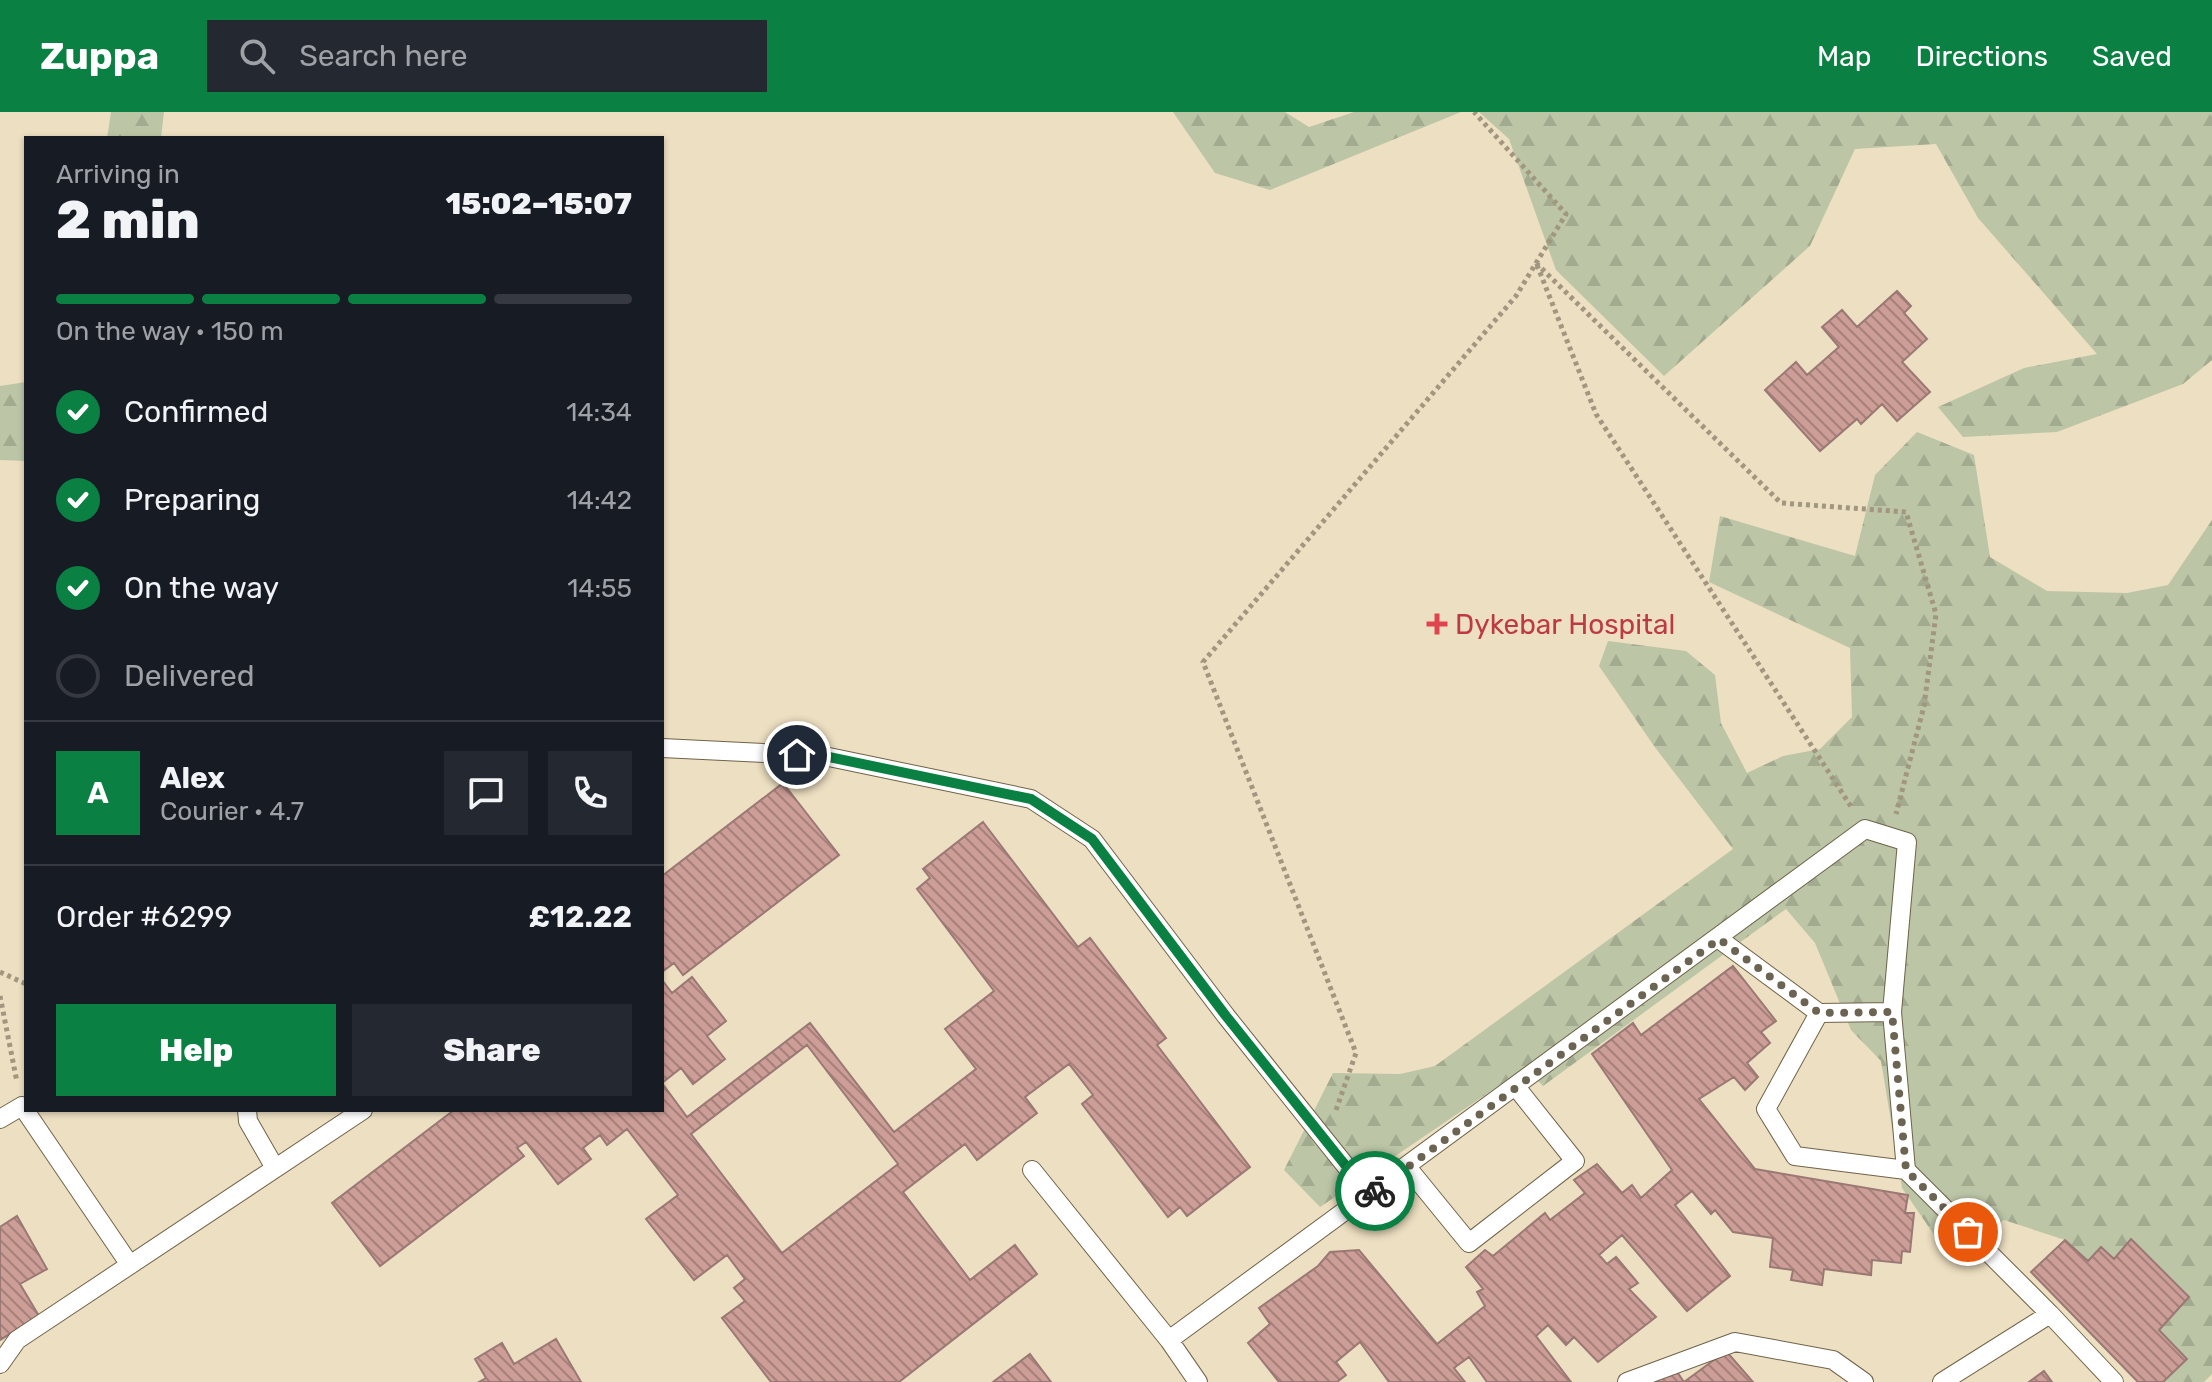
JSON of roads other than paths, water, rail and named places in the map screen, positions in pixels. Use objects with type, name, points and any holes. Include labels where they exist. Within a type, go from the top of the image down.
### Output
[{"type":"lane","points":[[664,748],[824,756],[1031,799],[1092,839],[1226,1016],[1369,1195]]},
{"type":"lane","points":[[1169,1340],[1865,829],[1907,842],[1892,1012],[1906,1170]]},
{"type":"lane","points":[[1719,939],[1819,1013],[1892,1012]]},
{"type":"lane","points":[[1819,1013],[1766,1109],[1795,1156],[1906,1170],[2114,1382]]},
{"type":"lane","points":[[1407,1167],[1469,1243],[1575,1161],[1516,1087]]},
{"type":"lane","points":[[0,1119],[22,1106],[24,1109]]},
{"type":"lane","points":[[26,1112],[130,1265]]},
{"type":"lane","points":[[247,1112],[248,1121],[275,1168]]},
{"type":"lane","points":[[0,1364],[17,1340],[360,1112]]},
{"type":"lane","points":[[1032,1170],[1169,1340],[1198,1382]]},
{"type":"lane","points":[[1942,1382],[2050,1314]]},
{"type":"lane","points":[[1627,1382],[1735,1342],[1833,1360],[1864,1382]]},
{"type":"place","name":"Dykebar Hospital","points":[[1437,624]]}]
